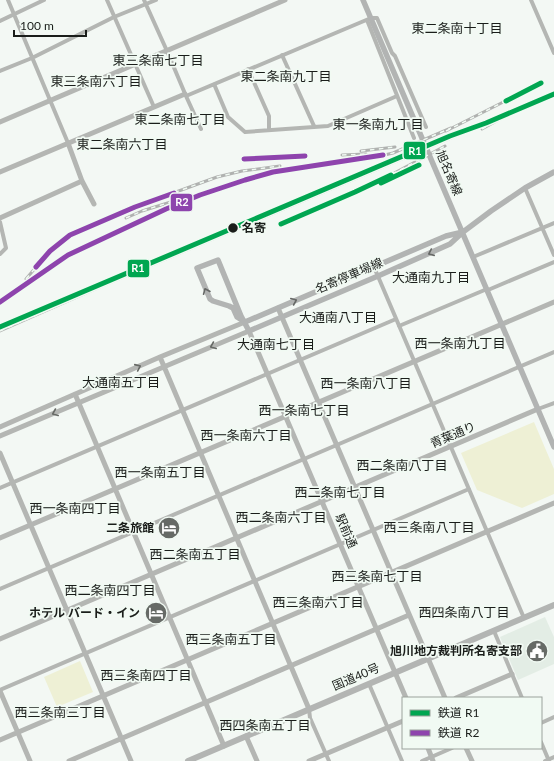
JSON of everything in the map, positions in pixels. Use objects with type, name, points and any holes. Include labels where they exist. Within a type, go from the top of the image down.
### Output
[{"type":"highway","name":"国道40号","points":[[188,761],[554,605]]},
{"type":"main road","name":"旭名寄線","points":[[363,0],[369,19],[376,30],[463,232]]},
{"type":"main road","points":[[554,172],[525,188],[463,232],[554,447]]},
{"type":"main road","name":"名寄停車場線","points":[[245,322],[446,236],[463,232]]},
{"type":"main road","name":"名寄停車場線","points":[[249,331],[450,244],[463,232]]},
{"type":"main road","points":[[245,322],[237,317],[233,308],[210,299],[197,268],[218,260],[241,316],[245,322],[249,331]]},
{"type":"street","points":[[8,0],[68,143],[82,181],[94,204]]},
{"type":"street","points":[[0,20],[14,15],[44,0]]},
{"type":"street","points":[[107,0],[154,107]]},
{"type":"street","points":[[0,71],[32,58],[145,2],[156,0]]},
{"type":"street","points":[[0,122],[285,0]]},
{"type":"street","points":[[531,0],[554,53]]},
{"type":"street","points":[[145,2],[201,129]]},
{"type":"street","points":[[0,172],[369,19],[377,18],[426,127]]},
{"type":"street","points":[[369,19],[414,138]]},
{"type":"street","points":[[282,55],[314,126]]},
{"type":"street","points":[[248,69],[269,116],[269,130]]},
{"type":"street","points":[[214,84],[228,117],[245,132],[328,126],[397,96]]},
{"type":"street","points":[[0,218],[82,181]]},
{"type":"street","points":[[525,188],[554,256]]},
{"type":"street","points":[[0,222],[6,248],[0,254]]},
{"type":"street","points":[[473,257],[554,223]]},
{"type":"street","points":[[399,326],[554,262]]},
{"type":"street","points":[[374,267],[524,618]]},
{"type":"street","points":[[0,538],[554,302]]},
{"type":"street","points":[[278,308],[445,697]]},
{"type":"street","points":[[0,488],[396,319]]},
{"type":"street","points":[[0,427],[160,357],[245,322]]},
{"type":"street","points":[[0,436],[249,331]]},
{"type":"street","name":"駅前通","points":[[249,331],[406,697]]},
{"type":"street","points":[[0,589],[554,352]]},
{"type":"street","points":[[160,357],[309,709],[310,718],[329,761]]},
{"type":"street","points":[[75,394],[224,746]]},
{"type":"street","points":[[538,409],[554,402]]},
{"type":"street","name":"青葉通り","points":[[0,639],[237,539],[538,409]]},
{"type":"street","points":[[0,453],[84,654],[131,761]]},
{"type":"street","points":[[30,761],[0,690],[469,489]]},
{"type":"street","points":[[0,740],[554,503]]},
{"type":"street","points":[[69,761],[409,615]]},
{"type":"street","points":[[494,631],[522,697]]},
{"type":"street","points":[[458,697],[512,674]]},
{"type":"street","points":[[369,684],[402,761]]},
{"type":"street","points":[[542,723],[554,717]]},
{"type":"street","points":[[309,761],[402,721]]},
{"type":"street","points":[[246,736],[257,761]]},
{"type":"street","points":[[542,745],[548,760],[554,757]]},
{"type":"street","points":[[428,749],[432,759]]},
{"type":"street","points":[[422,761],[432,759],[450,749]]},
{"type":"street","points":[[466,749],[472,761]]},
{"type":"shaded area","points":[[545,617],[554,637],[554,664],[518,680],[500,637]]},
{"type":"green space","points":[[534,422],[554,469],[554,494],[522,508],[477,490],[461,453]]},
{"type":"green space","points":[[80,661],[93,692],[57,707],[44,677]]},
{"type":"railway","points":[[446,131],[541,83]]},
{"type":"railway","points":[[482,129],[518,109]]},
{"type":"railway","points":[[0,331],[486,123]]},
{"type":"railway","points":[[0,302],[68,255],[166,209],[200,195],[273,172],[376,157],[393,153],[451,128]]},
{"type":"railway","points":[[302,215],[383,179],[445,146]]},
{"type":"railway","points":[[361,151],[395,147]]},
{"type":"railway","points":[[342,155],[366,154]]},
{"type":"railway","points":[[244,159],[266,157]]},
{"type":"railway","points":[[124,212],[217,177],[242,171],[280,166]]},
{"type":"railway","points":[[126,218],[142,211],[174,201]]},
{"type":"railway","points":[[26,279],[45,257],[58,245],[65,239],[82,230]]},
{"type":"rail line","name":"R1","points":[[506,101],[541,83]]},
{"type":"rail line","name":"R1","points":[[0,327],[450,136],[486,123],[554,94]]},
{"type":"rail line","name":"R2","points":[[0,302],[68,255],[166,209],[200,195],[273,172],[383,155]]},
{"type":"rail line","name":"R2","points":[[244,159],[305,156]]},
{"type":"rail line","name":"R1","points":[[381,183],[419,165]]},
{"type":"rail line","name":"R1","points":[[281,224],[391,175]]},
{"type":"rail line","name":"R2","points":[[36,267],[50,251],[70,235],[135,207],[174,193]]},
{"type":"place","name":"名寄","points":[[233,228]]},
{"type":"place","name":"二条旅館","points":[[169,528]]},
{"type":"place","name":"ホテル バード・イン","points":[[156,613]]},
{"type":"place","name":"旭川地方裁判所名寄支部","points":[[537,651]]},
{"type":"district","name":"東二条南十丁目","points":[[457,28]]},
{"type":"district","name":"東三条南七丁目","points":[[158,60]]},
{"type":"district","name":"東二条南九丁目","points":[[286,76]]},
{"type":"district","name":"東三条南六丁目","points":[[96,81]]},
{"type":"district","name":"東二条南七丁目","points":[[180,119]]},
{"type":"district","name":"東一条南九丁目","points":[[378,124]]},
{"type":"district","name":"東二条南六丁目","points":[[122,144]]},
{"type":"district","name":"大通南九丁目","points":[[431,277]]},
{"type":"district","name":"大通南八丁目","points":[[338,317]]},
{"type":"district","name":"西一条南九丁目","points":[[460,343]]},
{"type":"district","name":"大通南七丁目","points":[[276,344]]},
{"type":"district","name":"大通南五丁目","points":[[121,382]]},
{"type":"district","name":"西一条南八丁目","points":[[366,383]]},
{"type":"district","name":"西一条南七丁目","points":[[304,410]]},
{"type":"district","name":"西一条南六丁目","points":[[246,435]]},
{"type":"district","name":"西二条南八丁目","points":[[402,465]]},
{"type":"district","name":"西一条南五丁目","points":[[160,472]]},
{"type":"district","name":"西二条南七丁目","points":[[340,492]]},
{"type":"district","name":"西一条南四丁目","points":[[75,508]]},
{"type":"district","name":"西二条南六丁目","points":[[281,517]]},
{"type":"district","name":"西三条南八丁目","points":[[429,527]]},
{"type":"district","name":"西二条南五丁目","points":[[195,554]]},
{"type":"district","name":"西三条南七丁目","points":[[377,576]]},
{"type":"district","name":"西二条南四丁目","points":[[110,590]]},
{"type":"district","name":"西三条南六丁目","points":[[318,602]]},
{"type":"district","name":"西四条南八丁目","points":[[464,612]]},
{"type":"district","name":"西三条南五丁目","points":[[231,639]]},
{"type":"district","name":"西三条南四丁目","points":[[146,675]]},
{"type":"district","name":"西三条南三丁目","points":[[60,712]]},
{"type":"district","name":"西四条南五丁目","points":[[265,725]]}]
